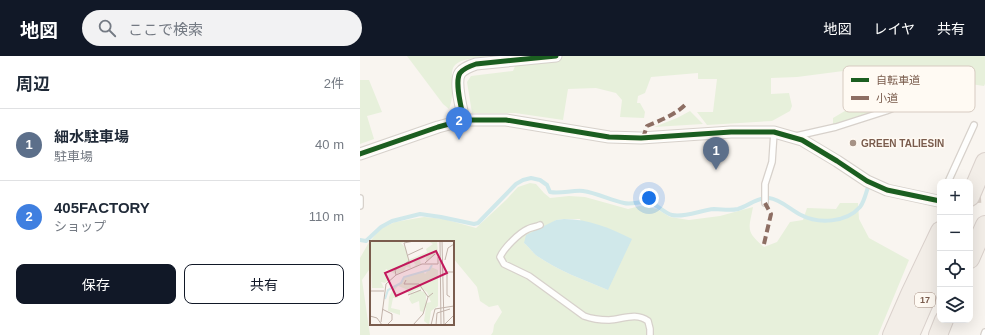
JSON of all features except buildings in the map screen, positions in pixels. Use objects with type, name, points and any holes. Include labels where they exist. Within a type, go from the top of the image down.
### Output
[{"type":"main road","points":[[968,179],[983,166]]},
{"type":"main road","points":[[973,190],[983,166]]},
{"type":"main road","points":[[973,252],[985,225]]},
{"type":"main road","points":[[892,335],[937,238]]},
{"type":"main road","name":"17","points":[[910,335],[937,273]]},
{"type":"main road","points":[[938,335],[943,323]]},
{"type":"main road","points":[[947,335],[950,323]]},
{"type":"street","points":[[464,120],[458,84],[459,74],[466,67],[476,64],[556,56]]},
{"type":"street","points":[[360,154],[438,127],[464,120],[506,120],[609,137],[641,138],[754,131],[774,132],[802,140],[867,181],[888,190],[937,199]]},
{"type":"lane","points":[[792,137],[836,128],[883,112]]},
{"type":"lane","points":[[949,179],[974,125]]},
{"type":"lane","points":[[766,203],[764,184],[772,162],[774,132]]},
{"type":"lane","points":[[360,198],[360,206]]},
{"type":"lane","points":[[540,226],[527,229],[502,251],[500,257],[504,264],[529,276],[584,316],[593,319],[609,320],[642,316],[648,321],[650,335]]},
{"type":"green space","points":[[407,56],[504,56],[471,58],[455,65],[452,73],[452,95],[449,109],[443,104]]},
{"type":"green space","points":[[519,56],[985,56],[984,86],[975,85],[975,66],[843,66],[843,71],[797,77],[771,78],[771,94],[789,93],[792,106],[790,111],[772,121],[707,125],[697,112],[713,112],[717,79],[698,79],[698,73],[651,77],[645,93],[638,96],[637,103],[640,103],[645,112],[644,118],[620,117],[622,100],[616,93],[596,88],[568,89],[563,120],[515,113],[472,113],[467,82],[471,76],[513,71]]},
{"type":"green space","points":[[360,80],[369,80],[382,112],[367,116],[374,139],[360,144]]},
{"type":"green space","points":[[690,111],[703,124],[654,127],[677,118]]},
{"type":"green space","points":[[843,112],[873,112],[833,125],[833,118]]},
{"type":"green space","points":[[530,183],[536,184],[550,198],[569,196],[585,197],[628,209],[640,206],[648,207],[657,209],[670,217],[689,220],[720,216],[753,207],[750,220],[751,233],[764,247],[777,242],[790,222],[803,220],[807,208],[836,209],[840,203],[858,203],[859,219],[869,238],[909,260],[878,335],[491,335],[494,325],[502,312],[498,305],[489,307],[480,301],[477,287],[454,259],[454,241],[370,241],[380,229],[395,222],[424,217],[444,219],[476,228],[518,187]],"holes":[[[580,219],[608,290],[554,266],[537,256],[524,243],[556,220]]]},
{"type":"green space","points":[[370,242],[370,268],[362,280],[370,335],[360,335],[360,258]]},
{"type":"water","points":[[564,219],[591,222],[616,231],[632,239],[608,290],[554,266],[537,256],[524,243],[526,235],[556,220]]},
{"type":"waterway","points":[[360,240],[366,241],[381,227],[392,221],[420,214],[474,224],[478,223],[516,184],[531,178],[540,180],[547,185],[550,192],[558,193],[583,191],[624,203],[630,204],[648,202],[672,215],[677,216],[714,209],[738,209],[757,200],[769,198],[777,200],[808,218],[823,221],[840,219],[854,212],[860,207],[868,187]]},
{"type":"tunnel","points":[[973,198],[985,197]]},
{"type":"marked path","points":[[643,138],[647,126],[673,114],[686,104]]},
{"type":"marked path","points":[[764,244],[771,214],[765,203]]},
{"type":"cycle path","points":[[464,120],[458,83],[458,77],[463,70],[476,64],[556,56]]},
{"type":"cycle path","points":[[360,154],[438,127],[464,120],[506,120],[609,137],[641,138],[731,132],[774,132],[802,140],[867,181],[887,190],[937,200]]},
{"type":"place","name":"405FACTORY","points":[[459,140]]},
{"type":"place","name":"GREEN TALIESIN","points":[[853,143]]},
{"type":"place","name":"細水駐車場","points":[[716,170]]}]
